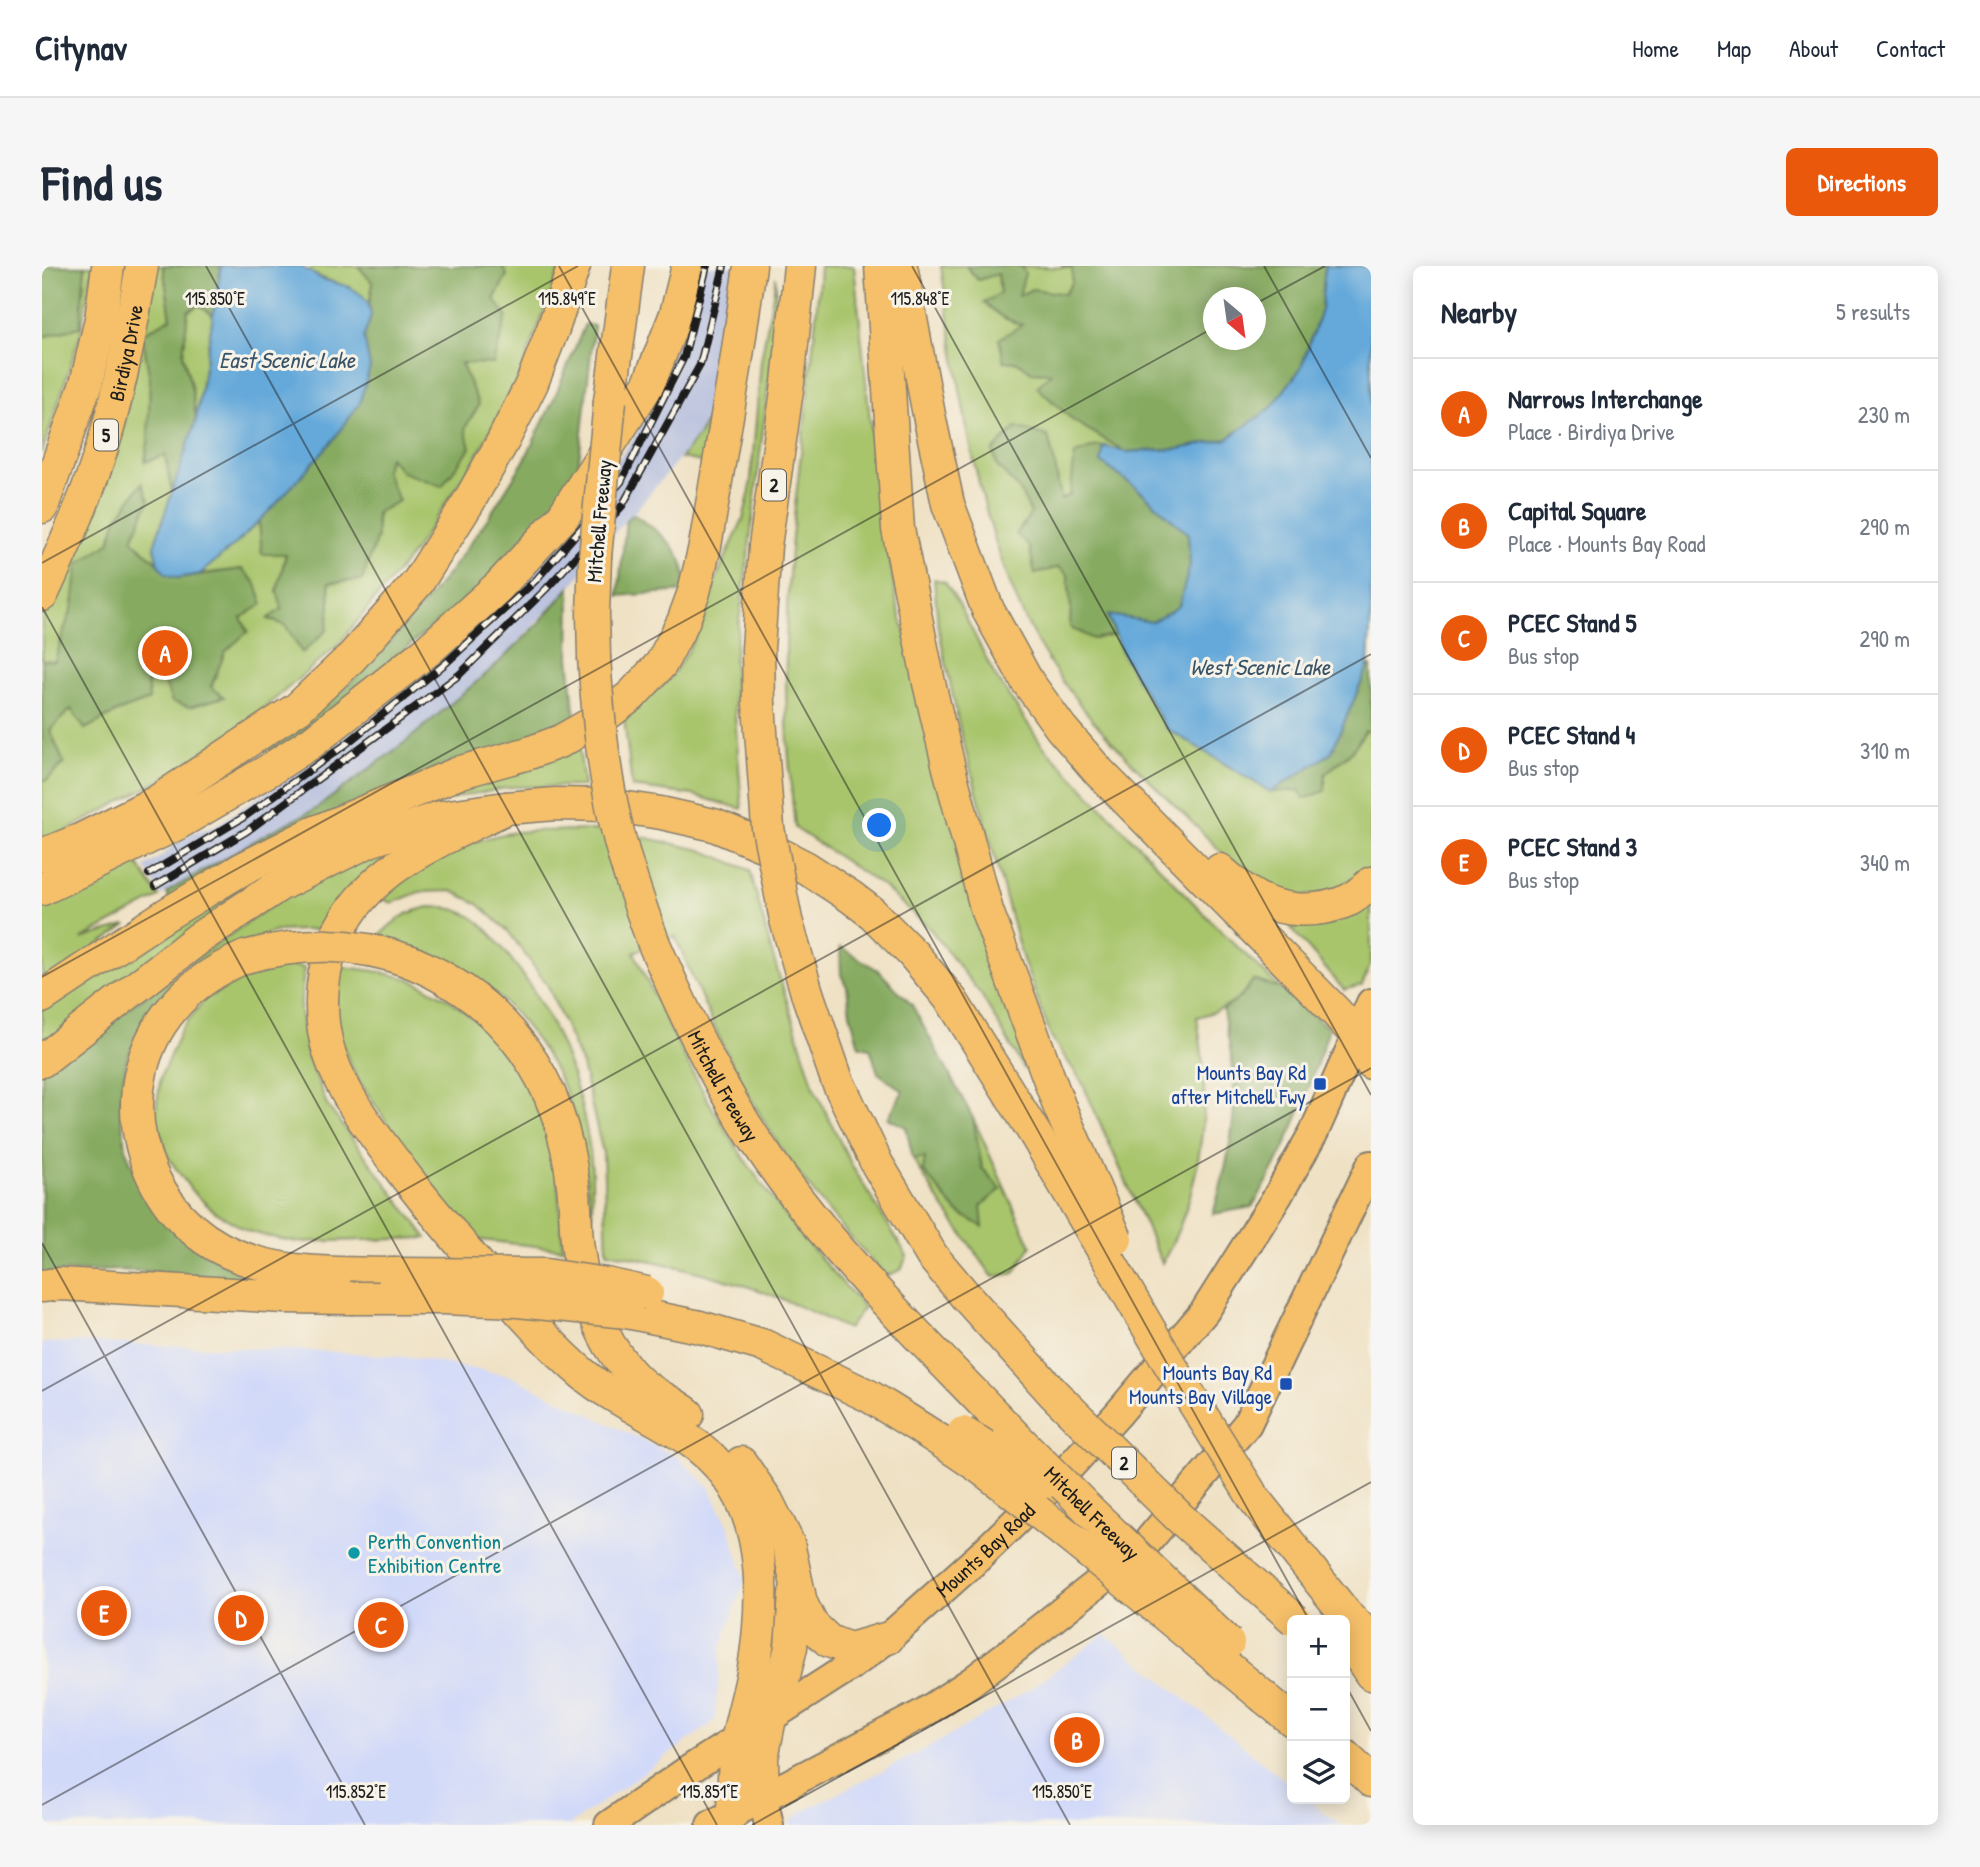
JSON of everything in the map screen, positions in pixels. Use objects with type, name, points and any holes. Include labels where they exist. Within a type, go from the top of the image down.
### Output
[{"type":"highway","name":"Birdiya Drive","points":[[42,507],[86,384],[101,318],[108,266]]},
{"type":"highway","name":"Birdiya Drive","points":[[42,595],[71,533],[106,437],[128,351],[142,266]]},
{"type":"highway","points":[[42,855],[156,802],[298,708],[352,657],[418,582],[468,503],[532,383],[574,266]]},
{"type":"highway","name":"Mitchell Freeway","points":[[628,266],[610,401],[595,557],[594,657],[601,745],[613,810],[629,871],[654,944],[708,1061],[749,1131],[806,1209],[922,1339],[1277,1697]]},
{"type":"highway","points":[[42,890],[177,824],[312,742],[427,651],[499,586],[562,519],[649,383],[677,314],[688,266]]},
{"type":"highway","points":[[42,997],[167,914],[242,869],[313,833],[461,772],[529,753],[561,740],[603,717],[631,696],[661,664],[683,622],[694,592],[705,547],[737,363],[750,266]]},
{"type":"highway","name":"2","points":[[800,266],[788,383],[762,572],[758,649],[759,704],[768,828],[786,920],[807,993],[837,1080],[877,1164],[932,1256],[964,1294],[1054,1394],[1179,1517],[1289,1615]]},
{"type":"highway","points":[[881,266],[898,529],[949,768],[987,911],[1060,1108],[1169,1363]]},
{"type":"highway","points":[[901,266],[948,505],[988,610],[1027,681],[1060,728],[1099,772],[1336,1012],[1364,1049]]},
{"type":"highway","points":[[1099,772],[1249,894],[1271,905],[1296,909],[1326,908],[1352,899],[1371,883]]},
{"type":"highway","points":[[42,1061],[200,938],[281,884],[369,841],[441,817],[556,804],[607,806],[661,813],[714,825],[762,845],[829,881],[872,913],[933,976],[969,1026],[1169,1363],[1255,1500],[1336,1615]]},
{"type":"highway","points":[[506,808],[407,859],[379,880],[359,900],[337,935],[327,965],[322,996],[325,1036],[337,1075],[361,1117],[438,1218],[548,1343],[609,1393],[689,1439],[718,1464],[741,1498],[752,1527],[758,1559],[760,1621],[755,1664],[737,1739],[726,1821]]},
{"type":"highway","points":[[639,1306],[505,1301],[442,1298],[350,1285],[317,1272],[281,1268],[233,1255],[216,1246],[184,1222],[159,1190],[138,1130],[137,1087],[149,1046],[161,1024],[187,993],[226,965],[245,957],[295,946],[341,946],[383,952],[446,978],[488,1009],[527,1052],[561,1121],[573,1184],[578,1248],[585,1287],[597,1319],[610,1345],[643,1385],[704,1426],[727,1446],[747,1470],[767,1501],[788,1543],[796,1582],[812,1625],[829,1641],[850,1648],[888,1638]]},
{"type":"highway","points":[[42,1286],[60,1284],[284,1297],[393,1274],[639,1306],[762,1345],[876,1390],[1088,1509]]},
{"type":"highway","points":[[876,1390],[1277,1697],[1287,1712]]},
{"type":"highway","points":[[765,1812],[762,1758],[770,1718],[791,1647],[796,1582]]},
{"type":"highway","points":[[1350,1627],[1371,1639]]},
{"type":"highway","points":[[1350,1638],[1371,1674]]},
{"type":"highway","points":[[1350,1670],[1371,1689]]},
{"type":"highway","points":[[1350,1761],[1371,1783]]},
{"type":"highway","points":[[1350,1767],[1371,1783]]},
{"type":"main road","name":"Mounts Bay Road","points":[[609,1825],[684,1773],[827,1683],[888,1638],[979,1557],[1053,1485],[1118,1414],[1205,1311],[1269,1211],[1364,1049],[1371,1003]]},
{"type":"main road","points":[[726,1821],[765,1812],[971,1682],[1143,1547],[1247,1424],[1371,1165]]},
{"type":"shaded area","points":[[701,266],[742,266],[718,398],[700,433],[633,514],[570,587],[493,668],[408,740],[314,810],[270,832],[161,896],[145,867],[191,833],[215,826],[316,758],[373,715],[438,662],[569,528],[633,439],[647,410]]},
{"type":"shaded area","name":"Perth Convention Exhibition Centre","points":[[42,1343],[319,1351],[417,1358],[510,1376],[677,1457],[709,1487],[729,1527],[745,1579],[721,1649],[715,1719],[570,1825],[42,1825]]},
{"type":"shaded area","points":[[1105,1634],[1287,1782],[1287,1804],[1314,1804],[1340,1825],[789,1825],[798,1814],[933,1745],[1027,1691]]},
{"type":"green space","points":[[42,266],[85,266],[80,327],[42,337]]},
{"type":"green space","points":[[85,266],[93,266],[81,332],[42,453],[42,337],[80,327]]},
{"type":"green space","points":[[154,266],[163,266],[171,318],[142,334],[150,379],[145,461],[165,455],[172,493],[154,546],[158,563],[131,540],[149,500],[117,518],[110,542],[78,564],[73,606],[55,662],[42,660],[42,620],[94,517],[124,425]]},
{"type":"green space","points":[[163,266],[221,266],[213,315],[199,305],[188,311],[183,355],[196,420],[172,493],[165,455],[145,462],[150,379],[142,334],[171,318]]},
{"type":"green space","points":[[314,266],[358,266],[373,283],[369,305],[356,292],[308,271]]},
{"type":"green space","points":[[358,266],[502,266],[507,275],[494,299],[507,316],[493,364],[461,363],[479,405],[465,428],[470,448],[442,486],[402,472],[389,457],[385,471],[399,501],[376,513],[377,537],[362,580],[329,583],[327,630],[302,653],[286,626],[268,618],[282,609],[277,591],[286,554],[262,554],[259,521],[293,483],[370,367],[364,337],[371,316],[369,305],[373,283]]},
{"type":"green space","points":[[502,266],[561,266],[521,372],[476,458],[413,553],[337,646],[249,721],[166,777],[42,844],[42,781],[47,780],[64,763],[49,730],[71,709],[85,729],[117,712],[149,700],[146,662],[157,663],[223,697],[211,688],[225,651],[248,631],[241,618],[242,569],[200,574],[259,521],[262,554],[286,553],[277,591],[283,609],[268,619],[286,626],[302,652],[330,605],[329,583],[377,537],[379,496],[390,457],[465,428],[468,383],[461,363],[507,275]]},
{"type":"green space","points":[[820,266],[854,266],[874,459],[897,605],[1035,1071],[1024,1069],[982,996],[930,929],[884,887],[795,828],[787,719],[787,610],[793,524]]},
{"type":"green space","points":[[941,266],[966,266],[978,280],[998,273],[1000,293],[985,303],[1004,318],[1023,325],[1018,362],[1032,372],[1052,373],[1038,388],[1074,421],[1126,452],[1104,446],[1094,447],[1070,495],[1061,500],[1048,436],[997,466],[1019,489],[1031,513],[1029,546],[1035,574],[1059,567],[1068,575],[1070,627],[1093,639],[1115,635],[1124,657],[1166,728],[1271,792],[1300,790],[1325,774],[1352,751],[1365,731],[1371,731],[1371,866],[1353,881],[1316,894],[1290,895],[1266,887],[1243,872],[1113,743],[1088,715],[1045,655],[1011,586],[985,508],[967,428]]},
{"type":"green space","points":[[966,266],[1021,266],[1025,273],[1019,296],[1032,289],[1065,294],[1072,283],[1072,268],[1061,266],[1325,266],[1321,310],[1301,368],[1271,408],[1227,439],[1179,449],[1126,452],[1074,421],[1037,387],[1051,373],[1032,372],[1018,362],[1004,361],[999,339],[1022,325],[1004,318],[984,303],[1000,293],[998,274],[978,280]]},
{"type":"green space","points":[[1021,266],[1072,268],[1072,283],[1065,294],[1032,289],[1018,296],[1025,273]]},
{"type":"green space","points":[[776,277],[776,316],[734,660],[734,702],[742,809],[693,795],[632,787],[624,718],[671,677],[688,651],[704,620],[714,583],[743,519],[750,491],[761,361]]},
{"type":"green space","points":[[199,305],[213,315],[196,420],[183,355],[188,311]]},
{"type":"green space","points":[[585,324],[594,326],[577,478],[531,544],[275,758],[269,749],[347,686],[405,625],[449,573],[524,461]]},
{"type":"green space","points":[[718,398],[712,473],[702,471],[702,462],[681,458],[700,433]]},
{"type":"green space","points":[[1016,427],[1048,436],[1061,499],[1070,495],[1075,454],[1104,446],[1101,462],[1143,493],[1188,534],[1190,565],[1179,606],[1152,622],[1108,615],[1115,635],[1093,639],[1070,627],[1068,575],[1059,567],[1035,574],[1029,546],[1016,534],[1031,513],[1019,489],[997,466],[993,451]]},
{"type":"green space","points":[[142,483],[149,500],[132,540],[158,563],[166,574],[178,578],[242,569],[255,582],[263,604],[241,618],[248,631],[225,652],[211,687],[224,697],[190,707],[172,702],[157,663],[146,662],[149,700],[117,712],[85,729],[71,709],[50,730],[64,763],[47,780],[42,781],[42,660],[55,661],[73,606],[78,564],[110,542],[117,518]]},
{"type":"green space","points":[[633,514],[663,537],[676,552],[684,568],[685,591],[618,596],[626,520]]},
{"type":"green space","points":[[934,579],[945,582],[994,674],[1043,746],[1213,923],[1280,988],[1253,981],[1229,1005],[1197,1017],[1204,1090],[1201,1141],[1191,1192],[1162,1263],[1082,1082],[1051,1037],[1021,954],[960,730],[938,625]]},
{"type":"green space","points":[[570,587],[569,657],[575,718],[169,901],[167,892],[270,832],[314,810],[408,740],[493,668],[537,625]]},
{"type":"green space","points":[[1371,666],[1371,731],[1365,731],[1352,751],[1325,774],[1325,791],[1304,799],[1299,790],[1271,792],[1331,753],[1368,667]]},
{"type":"green space","points":[[579,745],[584,786],[512,787],[457,797],[385,819],[332,840],[287,864],[42,1046],[42,1004],[332,835]]},
{"type":"green space","points":[[440,828],[329,929],[277,931],[220,951],[189,969],[193,961],[293,890]]},
{"type":"green space","points":[[593,830],[643,837],[701,850],[750,870],[771,950],[815,1090],[852,1166],[907,1256],[901,1270],[886,1276],[832,1216],[767,1127],[737,1074],[675,936],[634,952],[692,1070],[742,1156],[798,1231],[864,1307],[848,1329],[748,1286],[607,1252],[603,1153],[582,1065],[548,986],[508,931],[477,903],[452,891],[419,892],[392,903],[375,896],[442,855],[479,840],[517,832]]},
{"type":"green space","points":[[133,858],[159,897],[81,939],[127,925],[42,984],[42,902]]},
{"type":"green space","points":[[1371,898],[1371,963],[1362,985],[1344,990],[1291,928],[1331,920]]},
{"type":"green space","points":[[429,907],[460,911],[484,927],[521,973],[551,1022],[572,1076],[587,1132],[592,1168],[592,1224],[583,1154],[573,1113],[556,1072],[531,1032],[499,997],[464,971],[379,936],[401,917]]},
{"type":"green space","points":[[840,947],[878,970],[912,1005],[973,1118],[982,1168],[1001,1189],[981,1206],[983,1227],[957,1212],[923,1171],[925,1158],[913,1159],[906,1127],[888,1118],[903,1091],[878,1073],[870,1048],[859,1046],[850,1013],[847,987],[841,975]]},
{"type":"green space","points":[[193,961],[140,1027],[127,1058],[120,1109],[126,1150],[138,1180],[280,1285],[177,1273],[119,1270],[42,1273],[42,1071]]},
{"type":"green space","points":[[290,965],[304,968],[300,1011],[307,1053],[327,1105],[427,1238],[297,1242],[248,1231],[215,1212],[192,1191],[168,1157],[155,1116],[161,1076],[181,1030],[204,1000],[250,974]]},
{"type":"green space","points":[[336,966],[410,979],[447,998],[494,1035],[515,1059],[533,1092],[556,1160],[563,1249],[471,1239],[401,1144],[356,1076],[335,1029]]},
{"type":"green space","points":[[1253,980],[1280,988],[1329,1028],[1287,1143],[1252,1207],[1213,1214],[1229,1150],[1234,1102],[1233,1067],[1223,1010],[1242,996]]},
{"type":"green space","points":[[973,1118],[1031,1246],[1014,1273],[993,1277],[913,1159],[925,1158],[981,1206],[1001,1189],[982,1168]]},
{"type":"water","name":"East Scenic Lake","points":[[221,266],[300,266],[322,279],[350,287],[363,296],[369,305],[371,316],[364,337],[370,367],[360,403],[334,439],[275,505],[238,542],[200,574],[178,578],[166,574],[158,564],[154,546],[196,420]]},
{"type":"water","name":"West Scenic Lake","points":[[1325,266],[1371,266],[1371,607],[1368,667],[1331,753],[1271,792],[1166,728],[1124,657],[1108,615],[1152,622],[1179,606],[1190,565],[1188,534],[1143,493],[1101,462],[1104,446],[1126,452],[1179,449],[1227,439],[1271,408],[1301,368],[1321,310]]},
{"type":"railway","points":[[149,874],[244,817],[345,745],[446,663],[536,580],[621,482],[684,357],[707,266]]},
{"type":"railway","points":[[155,886],[247,831],[459,675],[546,589],[622,506],[700,365],[724,266]]},
{"type":"place","name":"Narrows Interchange","points":[[165,653]]},
{"type":"place","name":"Mounts Bay Rd after Mitchell Fwy","points":[[1320,1084]]},
{"type":"place","name":"Mounts Bay Rd Mounts Bay Village","points":[[1286,1384]]},
{"type":"place","name":"Perth Convention Exhibition Centre","points":[[354,1553]]},
{"type":"place","name":"PCEC Stand 3","points":[[104,1613]]},
{"type":"place","name":"PCEC Stand 4","points":[[241,1618]]},
{"type":"place","name":"PCEC Stand 5","points":[[381,1625]]},
{"type":"place","name":"Capital Square","points":[[1077,1740]]}]
